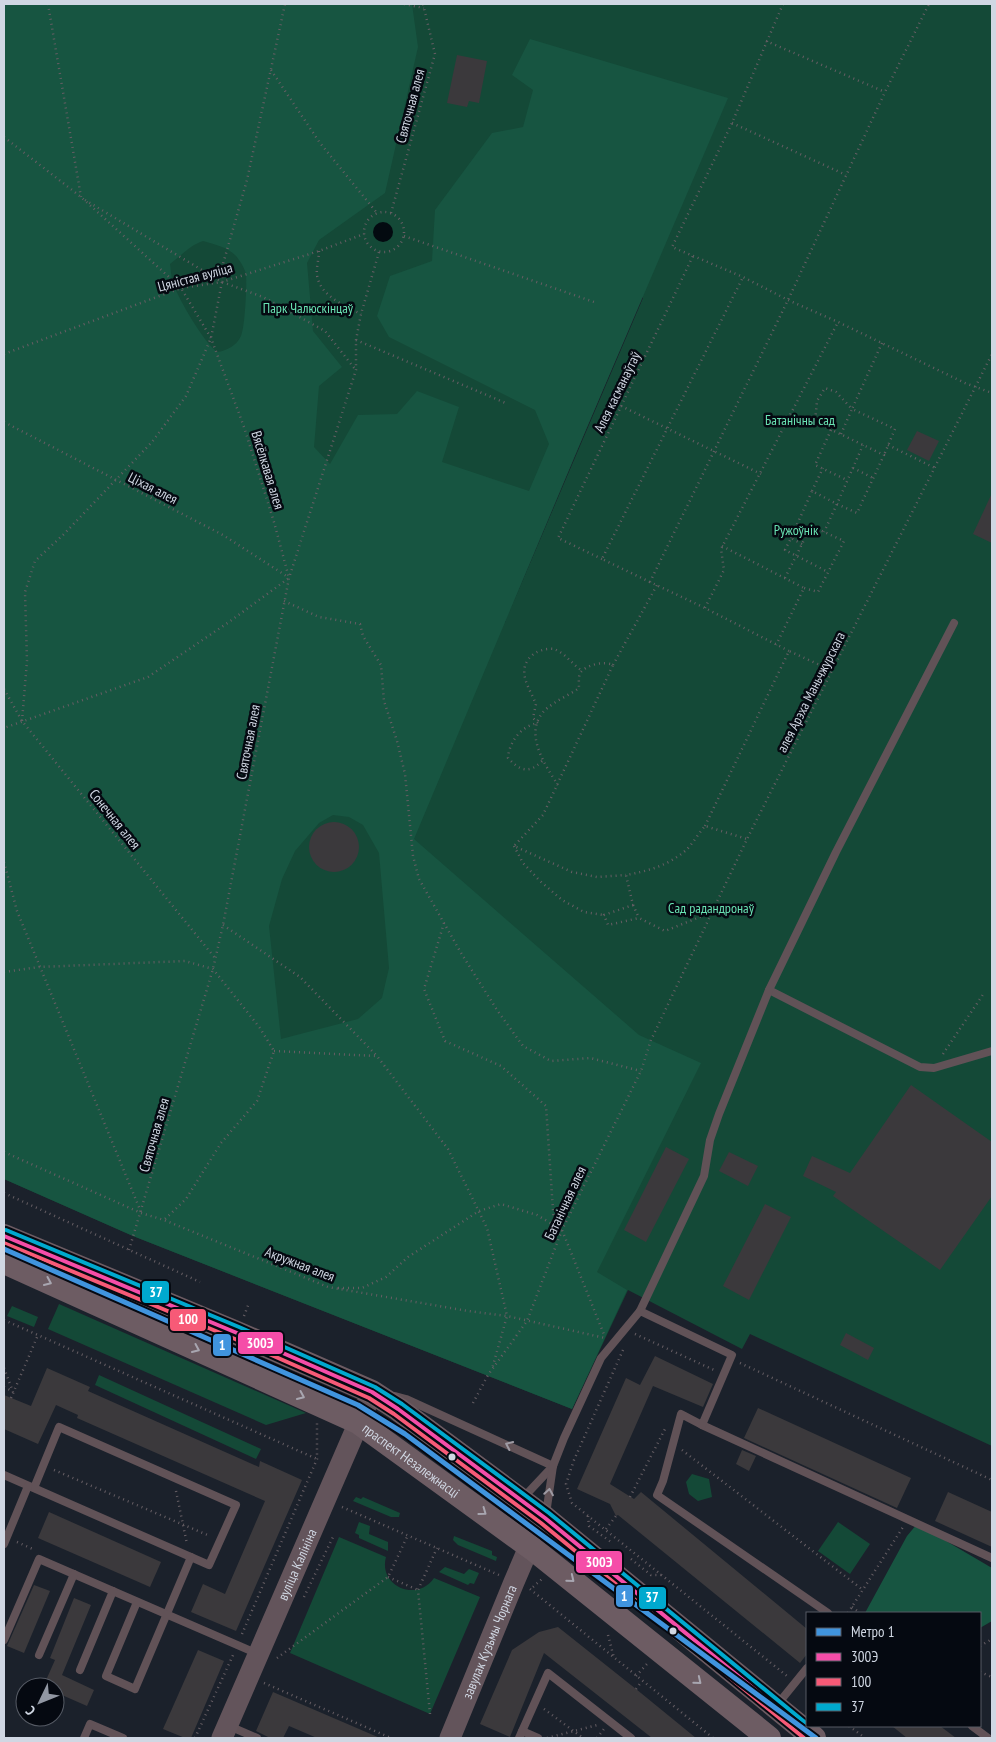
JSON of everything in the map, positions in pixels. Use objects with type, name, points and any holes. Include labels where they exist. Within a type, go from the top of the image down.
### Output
[{"type":"main road","points":[[4,1236],[236,1332],[372,1392],[398,1409],[545,1518],[814,1738]]},
{"type":"main road","name":"праспект Незалежнасці","points":[[4,1262],[358,1422],[533,1549],[769,1738]]},
{"type":"main road","name":"вуліца Калініна","points":[[224,1732],[266,1657],[358,1422],[372,1392]]},
{"type":"main road","name":"завулак Кузьмы Чорнага","points":[[453,1735],[526,1554],[533,1549]]},
{"type":"lane","points":[[545,1518],[553,1466],[564,1438],[601,1358],[640,1312],[704,1176],[710,1140],[719,1114],[769,990],[836,852],[954,623]]},
{"type":"lane","points":[[769,990],[920,1067],[934,1068],[992,1051]]},
{"type":"lane","points":[[640,1312],[732,1355],[702,1425]]},
{"type":"lane","points":[[372,1392],[406,1399],[553,1466]]},
{"type":"lane","points":[[827,1612],[657,1495],[681,1414],[992,1558]]},
{"type":"lane","points":[[4,1475],[31,1487],[209,1565],[236,1505],[59,1427],[44,1466],[31,1487],[4,1544]]},
{"type":"lane","points":[[520,1500],[553,1466]]},
{"type":"lane","points":[[137,1602],[106,1676],[135,1689],[191,1557]]},
{"type":"lane","points":[[4,1640],[39,1558],[266,1657]]},
{"type":"lane","points":[[39,1655],[74,1574]]},
{"type":"lane","points":[[80,1670],[113,1591]]},
{"type":"lane","points":[[776,1706],[806,1669]]},
{"type":"lane","points":[[538,1738],[521,1735],[548,1673],[631,1738]]},
{"type":"lane","points":[[84,1738],[90,1724],[124,1738]]},
{"type":"lane","points":[[973,1727],[988,1738]]},
{"type":"lane","points":[[224,1732],[257,1738]]},
{"type":"path","points":[[48,4],[81,197],[222,282],[263,296],[325,331],[356,370]]},
{"type":"path","points":[[22,721],[27,661],[25,592],[34,561],[64,534],[152,442],[186,396],[211,338],[222,282],[223,264],[247,180],[285,4]]},
{"type":"path","points":[[404,4],[424,8]]},
{"type":"path","name":"Святочная алея","points":[[391,213],[435,54],[423,4]]},
{"type":"path","points":[[783,4],[732,123],[672,247],[743,277],[965,383],[992,393]]},
{"type":"path","points":[[650,582],[788,300],[885,92],[929,4]]},
{"type":"path","points":[[766,41],[885,92]]},
{"type":"path","points":[[271,70],[320,143],[377,213]]},
{"type":"path","points":[[732,123],[846,175]]},
{"type":"path","name":"Вясёлкавая алея","points":[[4,137],[81,197],[180,288],[211,338],[244,427],[274,522],[289,578]]},
{"type":"path","points":[[377,213],[391,213],[402,222],[404,236],[397,248],[391,251],[379,252],[368,244],[364,234],[367,221],[377,213]]},
{"type":"path","name":"Цяністая вуліца","points":[[4,354],[180,288],[222,282],[319,251],[364,234]]},
{"type":"path","points":[[404,236],[597,303]]},
{"type":"path","points":[[319,251],[317,276],[326,294],[361,314]]},
{"type":"path","name":"Святочная алея","points":[[129,1250],[213,969],[289,578],[356,370],[356,340],[361,314],[379,252]]},
{"type":"path","name":"Алея касманаўтаў","points":[[602,559],[558,538],[693,256]]},
{"type":"path","points":[[743,277],[602,559],[832,672]]},
{"type":"path","points":[[705,608],[724,570],[722,546],[761,474],[838,322]]},
{"type":"path","points":[[356,340],[508,404]]},
{"type":"path","points":[[841,434],[882,343]]},
{"type":"path","name":"алея Арэха Маньчжурскага","points":[[650,1040],[746,839],[992,354]]},
{"type":"path","points":[[812,491],[857,512],[884,455],[895,429],[852,409],[836,392],[825,388],[817,401],[815,422],[884,455]]},
{"type":"path","points":[[621,406],[761,474]]},
{"type":"path","name":"Ціхая алея","points":[[4,422],[222,535],[289,578]]},
{"type":"path","points":[[832,430],[815,465],[848,480]]},
{"type":"path","points":[[824,532],[863,445]]},
{"type":"path","points":[[888,445],[935,468]]},
{"type":"path","points":[[823,468],[784,550],[828,572]]},
{"type":"path","points":[[853,468],[873,478]]},
{"type":"path","points":[[722,546],[804,588],[818,592],[844,541],[811,526],[785,578]]},
{"type":"path","points":[[791,538],[802,544]]},
{"type":"path","points":[[4,728],[148,677],[229,622],[289,578]]},
{"type":"path","points":[[514,846],[543,815],[613,665],[658,585]]},
{"type":"path","points":[[776,645],[804,588]]},
{"type":"path","points":[[284,601],[319,617],[360,624],[363,636],[381,665],[384,701],[405,774],[413,856],[419,879],[498,1010],[523,1046],[551,1061],[590,1058],[641,1071]]},
{"type":"path","points":[[538,723],[533,718],[536,704],[527,687],[524,670],[528,658],[538,651],[552,649],[565,655],[582,671]]},
{"type":"path","points":[[514,846],[572,872],[597,877],[652,871],[686,851],[705,826],[789,651]]},
{"type":"path","points":[[558,785],[542,761],[535,737],[540,716],[552,704],[579,688],[582,671],[595,664],[609,663],[613,665]]},
{"type":"path","name":"Сонечная алея","points":[[4,689],[22,721],[215,958]]},
{"type":"path","points":[[538,723],[528,725],[519,735],[509,747],[508,758],[515,765],[526,770],[535,768],[542,761]]},
{"type":"path","points":[[705,826],[746,839]]},
{"type":"path","points":[[514,846],[523,863],[540,881],[562,900],[584,912],[604,915],[633,904]]},
{"type":"path","points":[[4,862],[17,911],[141,1213]]},
{"type":"path","points":[[626,875],[633,904],[639,918]]},
{"type":"path","points":[[604,915],[608,925],[639,918],[665,930],[711,913]]},
{"type":"path","points":[[444,923],[424,989],[445,1041],[501,1066],[546,1106],[554,1225]]},
{"type":"path","points":[[223,925],[300,977],[377,1056],[448,1149],[487,1228],[507,1316],[492,1370],[473,1403]]},
{"type":"path","points":[[4,972],[40,967],[184,960],[213,969],[260,1028],[274,1052],[257,1100],[221,1143],[186,1199],[164,1220]]},
{"type":"path","points":[[934,1068],[984,993]]},
{"type":"path","name":"Батанічная алея","points":[[492,1370],[527,1321],[562,1230],[641,1071],[650,1040]]},
{"type":"path","points":[[274,1052],[377,1056]]},
{"type":"path","name":"Акружная алея","points":[[4,1152],[141,1213],[164,1220],[328,1288],[507,1316],[605,1338],[562,1230]]},
{"type":"path","points":[[4,1194],[200,1282]]},
{"type":"path","points":[[328,1288],[362,1288],[386,1277],[408,1257],[479,1211],[501,1204],[537,1215],[562,1230]]},
{"type":"path","points":[[244,1316],[249,1303]]},
{"type":"path","points":[[640,1312],[631,1333],[720,1372]]},
{"type":"path","points":[[4,1320],[317,1460]]},
{"type":"path","points":[[11,1398],[38,1335]]},
{"type":"path","points":[[623,1350],[574,1460],[566,1484],[572,1503],[795,1683]]},
{"type":"path","points":[[731,1358],[992,1480]]},
{"type":"path","points":[[4,1368],[13,1392]]},
{"type":"path","points":[[4,1387],[13,1392]]},
{"type":"path","points":[[195,1738],[317,1460],[317,1421]]},
{"type":"path","points":[[630,1497],[668,1422]]},
{"type":"path","points":[[673,1443],[863,1590]]},
{"type":"path","points":[[44,1466],[220,1541]]},
{"type":"path","points":[[173,1477],[182,1525],[191,1557]]},
{"type":"path","points":[[342,1507],[504,1577]]},
{"type":"path","points":[[588,1516],[589,1526],[611,1542]]},
{"type":"path","points":[[606,1529],[616,1516]]},
{"type":"path","points":[[849,1612],[908,1520]]},
{"type":"path","points":[[266,1657],[388,1576],[408,1535]]},
{"type":"path","points":[[430,1714],[418,1590],[437,1548]]},
{"type":"path","points":[[632,1559],[651,1575],[662,1575]]},
{"type":"path","points":[[388,1576],[418,1590]]},
{"type":"path","points":[[541,1579],[530,1589],[713,1738]]},
{"type":"path","points":[[852,1607],[859,1612]]},
{"type":"path","points":[[608,1631],[614,1658]]},
{"type":"path","points":[[981,1645],[992,1639]]},
{"type":"path","points":[[636,1676],[647,1664]]},
{"type":"path","points":[[636,1689],[642,1681]]},
{"type":"path","points":[[263,1683],[391,1738]]},
{"type":"path","points":[[536,1702],[583,1738]]},
{"type":"path","points":[[546,1738],[610,1721]]},
{"type":"path","points":[[597,1738],[610,1721]]},
{"type":"path","points":[[850,1727],[865,1738]]},
{"type":"green space","points":[[4,4],[992,4],[992,1446],[750,1334],[742,1349],[628,1290],[572,1409],[133,1236],[4,1179]],"holes":[[[642,297],[643,298],[505,622]]]},
{"type":"green space","name":"Парк Чалюскінцаў","points":[[4,4],[412,4],[418,47],[385,193],[319,240],[307,263],[313,331],[342,367],[319,386],[314,447],[330,464],[358,415],[397,414],[417,391],[459,407],[442,462],[529,491],[549,444],[535,410],[389,337],[377,316],[390,276],[432,261],[435,210],[492,133],[523,127],[533,90],[512,75],[530,39],[728,98],[414,839],[639,1035],[701,1063],[597,1272],[627,1290],[572,1409],[133,1236],[4,1179]],"holes":[[[203,241],[223,248],[236,256],[246,274],[245,315],[241,336],[231,347],[217,352],[205,339],[186,309],[176,290],[171,274],[170,264],[190,248]],[[333,815],[349,817],[363,825],[379,853],[389,968],[382,998],[358,1019],[281,1039],[269,926],[282,879],[295,851],[319,823]]]},
{"type":"green space","points":[[59,1304],[306,1413],[266,1425],[48,1329]]},
{"type":"green space","points":[[12,1306],[38,1317],[34,1327],[7,1316]]},
{"type":"green space","points":[[99,1375],[261,1449],[256,1459],[95,1385]]},
{"type":"green space","points":[[692,1474],[709,1479],[712,1497],[698,1501],[689,1494],[686,1482]]},
{"type":"green space","points":[[356,1497],[361,1499],[363,1497],[400,1513],[399,1517],[391,1517],[353,1501]]},
{"type":"green space","points":[[359,1522],[370,1526],[369,1534],[388,1542],[388,1551],[359,1538],[359,1535],[355,1533]]},
{"type":"green space","points":[[838,1522],[870,1544],[850,1574],[818,1551]]},
{"type":"green space","points":[[917,1524],[992,1568],[992,1621],[981,1627],[981,1612],[866,1612],[907,1536]]},
{"type":"green space","points":[[454,1536],[492,1551],[492,1555],[497,1557],[496,1561],[458,1545],[453,1540]]},
{"type":"green space","points":[[339,1537],[386,1557],[385,1567],[388,1576],[393,1583],[401,1588],[409,1590],[418,1589],[427,1585],[434,1578],[480,1597],[430,1714],[290,1653]]},
{"type":"green space","points":[[445,1567],[464,1574],[469,1569],[479,1573],[474,1584],[470,1583],[468,1585],[439,1572]]},
{"type":"shaded area","points":[[383,222],[390,225],[393,232],[390,239],[383,242],[376,239],[373,232],[376,225]]},
{"type":"building","points":[[457,55],[487,61],[479,103],[469,101],[467,107],[447,103]]},
{"type":"building","points":[[917,431],[939,441],[929,461],[907,450]]},
{"type":"building","points":[[992,493],[992,543],[973,534]]},
{"type":"building","points":[[329,822],[339,822],[352,829],[359,842],[359,852],[352,865],[339,872],[329,872],[320,868],[313,861],[309,852],[309,842],[313,833],[320,826]]},
{"type":"building","points":[[911,1085],[992,1142],[992,1196],[940,1270],[833,1196],[836,1192],[803,1176],[812,1156],[850,1173]]},
{"type":"building","points":[[666,1147],[689,1159],[646,1242],[624,1230]]},
{"type":"building","points":[[729,1152],[758,1166],[748,1186],[719,1171]]},
{"type":"building","points":[[765,1204],[791,1217],[749,1300],[723,1286]]},
{"type":"building","points":[[846,1333],[874,1348],[868,1360],[840,1345]]},
{"type":"building","points":[[655,1356],[713,1384],[703,1407],[653,1386],[610,1484],[634,1499],[641,1492],[806,1628],[806,1655],[800,1663],[618,1515],[616,1516],[610,1504],[577,1489],[626,1378],[640,1385]]},
{"type":"building","points":[[47,1368],[90,1387],[88,1391],[259,1467],[260,1461],[302,1480],[236,1631],[191,1612],[203,1584],[225,1594],[265,1501],[77,1418],[78,1415],[56,1405],[38,1444],[4,1429],[4,1395],[31,1406]]},
{"type":"building","points":[[758,1408],[911,1478],[897,1508],[744,1438]]},
{"type":"building","points":[[742,1450],[756,1456],[749,1471],[736,1464]]},
{"type":"building","points":[[948,1492],[992,1512],[992,1547],[935,1521]]},
{"type":"building","points":[[49,1512],[161,1562],[150,1587],[38,1538]]},
{"type":"building","points":[[34,1585],[50,1591],[24,1653],[7,1646]]},
{"type":"building","points":[[74,1598],[91,1605],[62,1675],[94,1690],[87,1706],[65,1696],[65,1677],[47,1677],[55,1660],[50,1658]]},
{"type":"building","points":[[558,1627],[696,1738],[652,1738],[544,1653],[510,1737],[480,1724],[512,1650],[539,1632]]},
{"type":"building","points":[[198,1650],[224,1661],[191,1738],[185,1738],[163,1729]]},
{"type":"building","points":[[273,1692],[380,1738],[317,1738],[289,1726],[283,1738],[268,1737],[256,1731]]},
{"type":"building","points":[[893,1727],[941,1727],[956,1738],[907,1738]]},
{"type":"metro line","name":"1","points":[[4,1249],[358,1405],[405,1434],[816,1738]]},
{"type":"transit line","name":"37","points":[[6,1230],[239,1327],[375,1387],[402,1404],[549,1513],[806,1723]]},
{"type":"transit line","name":"300Э","points":[[4,1236],[237,1333],[372,1392],[398,1409],[545,1518],[814,1738]]},
{"type":"transit line","name":"100","points":[[4,1243],[235,1339],[369,1398],[394,1414],[541,1523],[804,1738]]},
{"type":"park label","name":"Батанічны сад","points":[[800,420]]},
{"type":"park label","name":"Ружоўнік","points":[[796,530]]},
{"type":"park label","name":"Сад радандронаў","points":[[711,908]]}]
